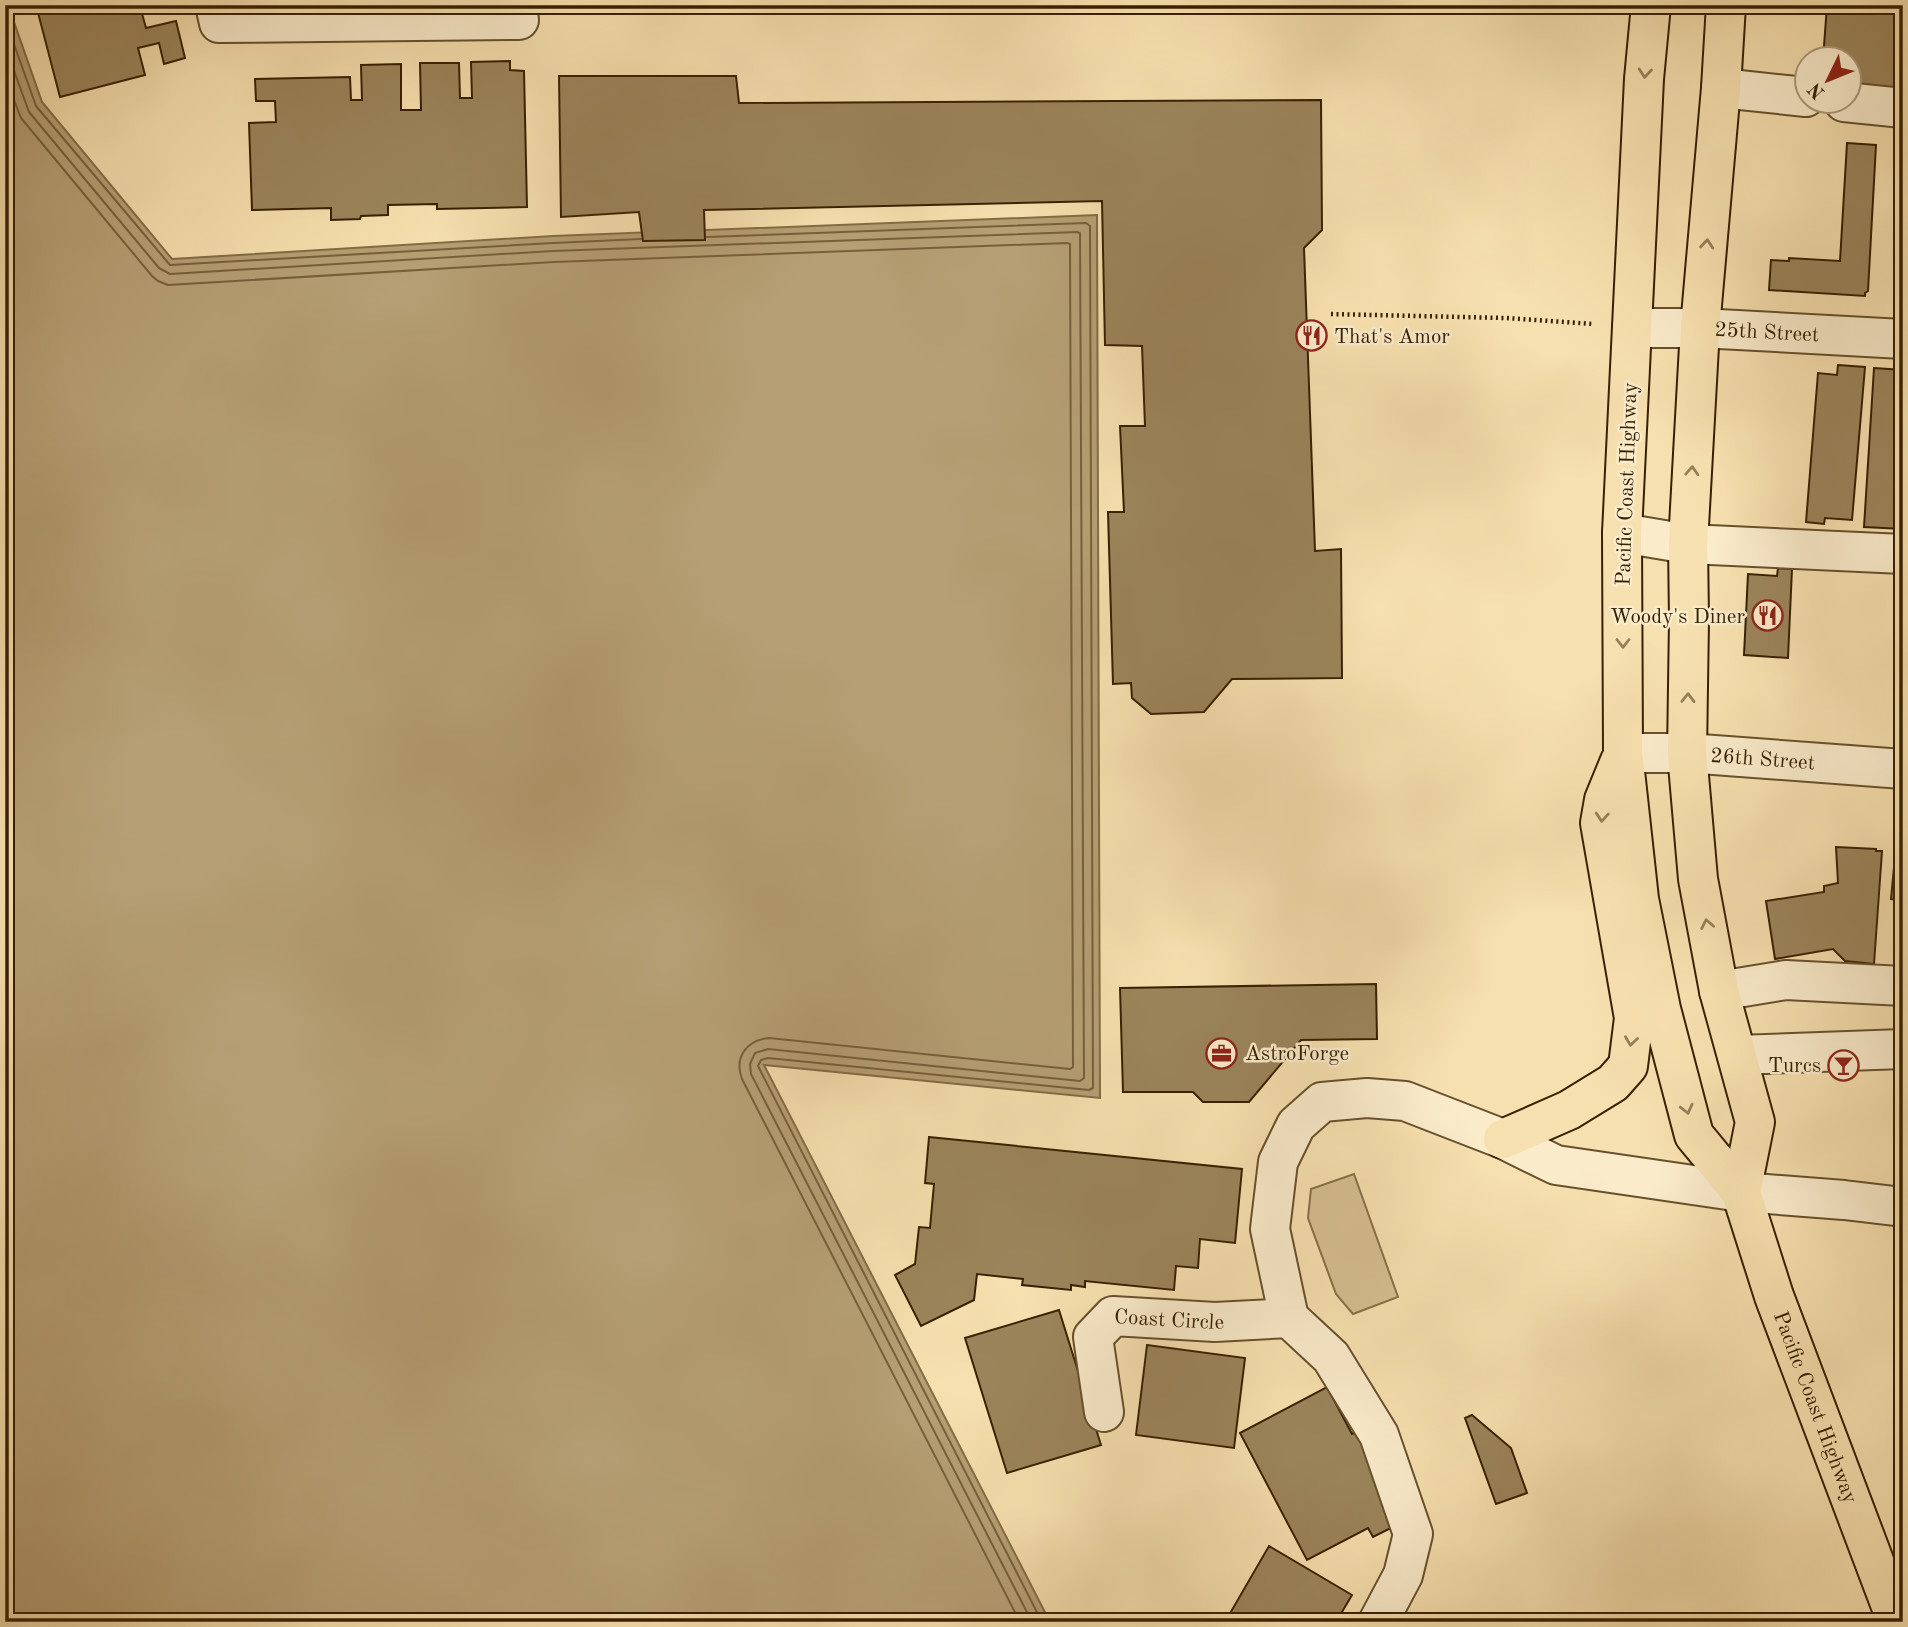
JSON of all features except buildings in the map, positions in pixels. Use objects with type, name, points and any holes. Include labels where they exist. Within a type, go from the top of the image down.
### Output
[{"type":"highway","name":"Pacific Coast Highway","points":[[1651,5],[1644,79],[1622,533],[1623,753],[1639,899],[1661,1009],[1694,1135],[1741,1192],[1774,1296],[1897,1622]]},
{"type":"highway","name":"Pacific Coast Highway","points":[[1726,5],[1700,328],[1688,544],[1687,753],[1698,879],[1719,991],[1755,1122],[1741,1192]]},
{"type":"highway","points":[[1503,1139],[1569,1110],[1613,1083],[1628,1066],[1634,1018],[1600,822],[1604,800],[1623,753]]},
{"type":"street","points":[[217,14],[373,13],[519,20]]},
{"type":"street","points":[[1721,88],[1792,95]]},
{"type":"street","points":[[1862,104],[1903,108]]},
{"type":"street","name":"25th Street","points":[[1632,328],[1700,328],[1903,339]]},
{"type":"street","points":[[1622,533],[1688,544],[1903,554]]},
{"type":"street","name":"26th Street","points":[[1623,753],[1687,753],[1903,769]]},
{"type":"street","points":[[1719,991],[1786,980],[1903,985]]},
{"type":"street","points":[[1737,1055],[1903,1049]]},
{"type":"street","points":[[1378,1622],[1403,1575],[1413,1534],[1378,1435],[1331,1357],[1289,1318],[1270,1229],[1278,1162],[1296,1125],[1322,1102],[1367,1098],[1405,1101],[1503,1139],[1556,1165],[1741,1192],[1903,1207]]},
{"type":"street","name":"Coast Circle","points":[[1104,1412],[1093,1337],[1113,1317],[1216,1322],[1289,1318]]},
{"type":"path","points":[[1331,314],[1506,318],[1632,328]]},
{"type":"shaded area","points":[[1354,1174],[1398,1297],[1353,1314],[1336,1294],[1308,1218],[1311,1189]]},
{"type":"water","points":[[5,5],[8,5],[42,102],[172,259],[553,236],[1097,215],[1100,1098],[764,1065],[1050,1622],[5,1622]]},
{"type":"place","name":"That's Amor","points":[[1311,336]]},
{"type":"place","name":"Woody's Diner","points":[[1768,616]]},
{"type":"place","name":"AstroForge","points":[[1222,1053]]},
{"type":"place","name":"Turcs","points":[[1844,1065]]}]
